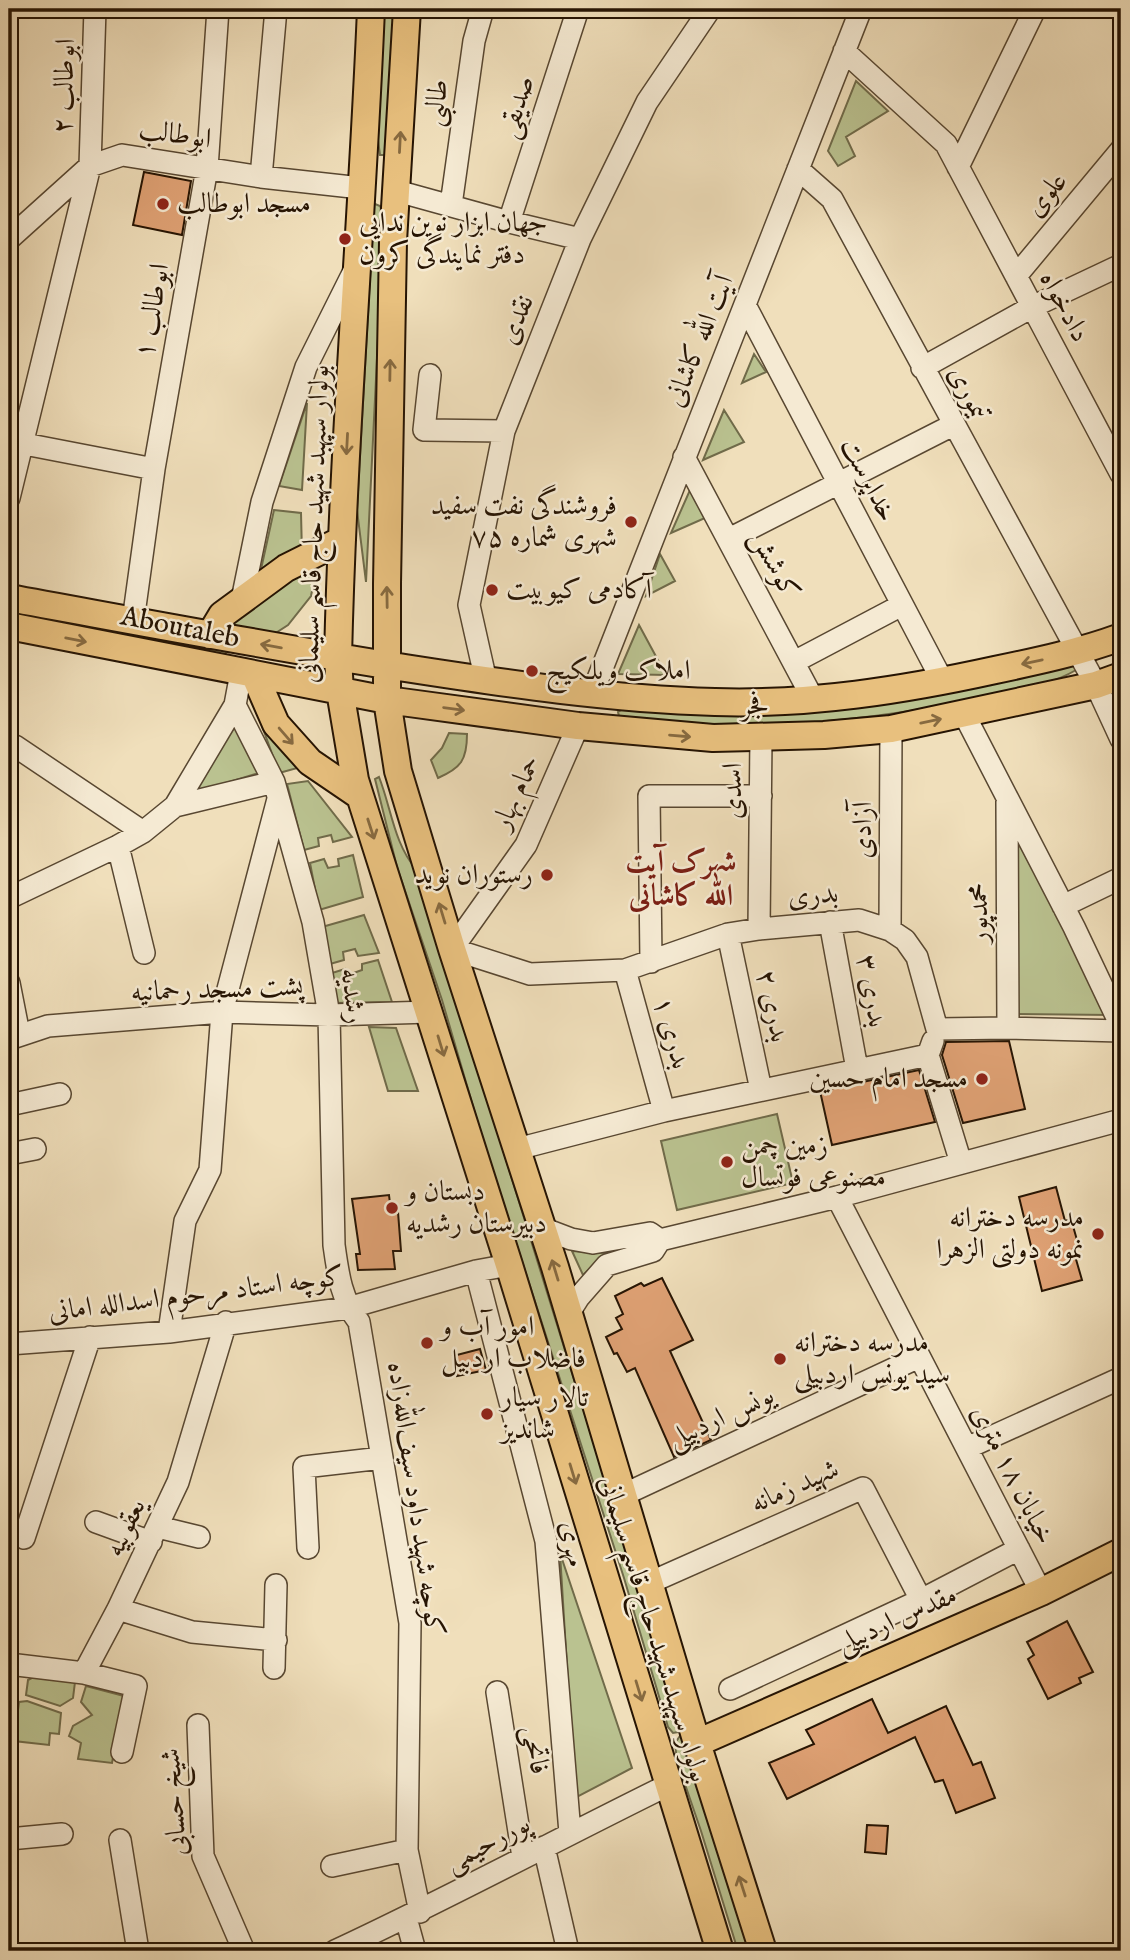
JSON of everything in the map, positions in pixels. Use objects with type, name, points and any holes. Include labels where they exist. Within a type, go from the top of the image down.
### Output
[{"type":"main road","name":"بولوار سپهبد شهید حاج قاسم سلیمانی","points":[[371,9],[338,658],[340,691],[355,780],[509,1265],[720,1951]]},
{"type":"main road","name":"بولوار سپهبد شهید حاج قاسم سلیمانی","points":[[407,9],[393,241],[390,359],[387,700],[398,771],[569,1314],[697,1743],[763,1951]]},
{"type":"main road","points":[[361,188],[397,191]]},
{"type":"main road","points":[[210,635],[222,615],[286,568],[342,540]]},
{"type":"main road","name":"Aboutaleb","points":[[9,598],[387,665]]},
{"type":"main road","name":"Aboutaleb","points":[[9,626],[387,700]]},
{"type":"main road","name":"فجر","points":[[387,665],[592,694],[714,702],[813,699],[943,681],[1078,652],[1121,637]]},
{"type":"main road","points":[[248,674],[276,724],[310,762],[360,796]]},
{"type":"main road","name":"فجر","points":[[387,700],[578,726],[713,738],[824,735],[891,729],[1096,685],[1121,676]]},
{"type":"main road","points":[[578,726],[592,694]]},
{"type":"main road","name":"مقدس اردبیلی","points":[[697,1743],[1041,1592],[1121,1552]]},
{"type":"street","name":"ابوطالب ۲","points":[[9,498],[15,442],[90,166],[95,9]]},
{"type":"street","name":"ابوطالب ۱","points":[[133,621],[154,469],[206,168],[218,9]]},
{"type":"street","points":[[261,177],[276,9]]},
{"type":"street","name":"طالبی","points":[[451,205],[474,41],[483,9]]},
{"type":"street","name":"صدیقی","points":[[509,222],[578,9]]},
{"type":"street","name":"نقدی","points":[[486,681],[469,605],[504,431],[580,239],[647,102],[710,9]]},
{"type":"street","name":"آیت الله کاشانی","points":[[592,694],[861,9]]},
{"type":"street","points":[[958,167],[1035,9]]},
{"type":"street","name":"دادخواه","points":[[845,51],[946,144],[1121,474]]},
{"type":"street","name":"علوی","points":[[1016,276],[1121,150]]},
{"type":"street","name":"ابوطالب","points":[[9,239],[90,166],[122,155],[261,177],[361,188]]},
{"type":"street","name":"تیموری","points":[[798,169],[832,199],[1096,685],[1121,739]]},
{"type":"street","points":[[397,191],[580,239]]},
{"type":"street","points":[[922,368],[1032,307],[1121,264]]},
{"type":"street","points":[[242,600],[262,502],[306,367],[356,267]]},
{"type":"street","name":"خداپرست","points":[[745,304],[943,681]]},
{"type":"street","points":[[430,375],[424,430],[504,431]]},
{"type":"street","points":[[730,539],[953,425]]},
{"type":"street","points":[[15,442],[154,469]]},
{"type":"street","name":"کوشش","points":[[684,457],[813,699]]},
{"type":"street","points":[[794,662],[902,605]]},
{"type":"street","points":[[9,898],[118,846],[143,832],[175,806],[235,705],[248,674]]},
{"type":"street","name":"رشدیه","points":[[235,705],[276,789],[313,922],[329,1015],[334,1245],[338,1279],[348,1308]]},
{"type":"street","points":[[961,1163],[928,1055],[937,1029],[1121,1029],[1063,906],[964,714]]},
{"type":"street","name":"حمام بهار","points":[[453,949],[526,845],[578,726]]},
{"type":"street","name":"آزادی","points":[[890,930],[891,729]]},
{"type":"street","name":"اسدی","points":[[758,929],[761,737]]},
{"type":"street","points":[[15,746],[143,832]]},
{"type":"street","points":[[169,1332],[185,1221],[210,1170],[222,1012],[276,789],[175,806]]},
{"type":"street","points":[[651,962],[649,796],[761,796]]},
{"type":"street","name":"محمدپور","points":[[1007,797],[1007,1028]]},
{"type":"street","points":[[118,846],[144,953]]},
{"type":"street","points":[[1063,906],[1121,878]]},
{"type":"street","name":"بدری","points":[[453,949],[530,974],[625,970],[728,934],[859,920],[890,930],[905,940],[918,957],[937,1029]]},
{"type":"street","name":"بدری ۳","points":[[830,922],[857,1069]]},
{"type":"street","name":"بدری ۲","points":[[728,934],[761,1090]]},
{"type":"street","name":"بدری ۱","points":[[625,970],[664,1111]]},
{"type":"street","points":[[9,983],[14,1036]]},
{"type":"street","name":"پشت مسجد رحمانیه","points":[[14,1036],[48,1026],[222,1012],[329,1015],[430,1012]]},
{"type":"street","points":[[517,1149],[664,1111],[928,1055]]},
{"type":"street","points":[[9,1105],[60,1094]]},
{"type":"street","points":[[569,1314],[579,1297],[607,1265],[653,1251],[660,1240],[837,1197],[1121,1120]]},
{"type":"street","points":[[9,1154],[35,1149]]},
{"type":"street","name":"خیابان ۱۸ متری","points":[[837,1197],[1041,1592]]},
{"type":"street","points":[[542,1228],[593,1243],[650,1233],[660,1240]]},
{"type":"street","name":"کوچه استاد مرحوم اسدالله امانی","points":[[9,1343],[169,1332],[348,1308],[476,1271],[509,1265]]},
{"type":"street","name":"مهری","points":[[476,1271],[546,1541],[570,1833]]},
{"type":"street","name":"کوچه شهید داود سیف‌الله‌زاده","points":[[348,1308],[359,1322],[410,1623],[407,1850],[415,1951]]},
{"type":"street","name":"یعقوبیه","points":[[84,1673],[118,1609],[178,1482],[225,1325]]},
{"type":"street","points":[[24,1538],[90,1337]]},
{"type":"street","name":"یونس اردبیلی","points":[[623,1495],[919,1357]]},
{"type":"street","points":[[967,1448],[1121,1378]]},
{"type":"street","points":[[308,1548],[304,1467],[382,1458]]},
{"type":"street","name":"شهید زمانه","points":[[649,1583],[863,1488],[921,1600]]},
{"type":"street","points":[[96,1522],[154,1534],[199,1537]]},
{"type":"street","points":[[730,1689],[921,1600],[1019,1549]]},
{"type":"street","points":[[274,1668],[276,1585]]},
{"type":"street","points":[[118,1609],[192,1632],[276,1640]]},
{"type":"street","points":[[9,1664],[84,1673],[136,1686],[122,1752]]},
{"type":"street","name":"فاتحی","points":[[498,1692],[523,1857]]},
{"type":"street","name":"شیخ حسابی","points":[[198,1725],[203,1856],[244,1951]]},
{"type":"street","name":"پوررحیمی","points":[[335,1951],[413,1915],[668,1785]]},
{"type":"street","points":[[9,1839],[62,1834]]},
{"type":"street","points":[[120,1840],[138,1951]]},
{"type":"street","points":[[544,1847],[568,1951]]},
{"type":"street","points":[[332,1866],[407,1850]]},
{"type":"green space","points":[[384,9],[397,9],[386,155],[380,155],[377,133]]},
{"type":"green space","points":[[856,81],[888,111],[846,137],[855,156],[838,166],[828,151]]},
{"type":"green space","points":[[375,204],[380,206],[384,216],[366,582],[357,510],[373,225],[371,209]]},
{"type":"green space","points":[[754,354],[766,372],[742,383]]},
{"type":"green space","points":[[307,403],[302,490],[279,486]]},
{"type":"green space","points":[[724,410],[744,442],[703,460]]},
{"type":"green space","points":[[690,490],[705,518],[671,533]]},
{"type":"green space","points":[[274,510],[301,513],[302,554],[258,583]]},
{"type":"green space","points":[[660,554],[675,581],[646,596]]},
{"type":"green space","points":[[307,570],[315,576],[311,596],[288,625],[271,636],[231,632],[229,623],[287,581]]},
{"type":"green space","points":[[9,607],[224,647],[226,653],[223,656],[9,616]]},
{"type":"green space","points":[[639,625],[666,675],[618,674]]},
{"type":"green space","points":[[1075,663],[1076,670],[1056,680],[1034,686],[924,709],[857,718],[790,724],[711,725],[626,720],[619,716],[618,712],[625,708]]},
{"type":"green space","points":[[258,715],[301,767],[279,773]]},
{"type":"green space","points":[[235,726],[259,773],[190,794]]},
{"type":"green space","points":[[449,733],[467,734],[466,750],[457,767],[438,778],[431,760],[442,748]]},
{"type":"green space","points":[[379,777],[398,837],[416,869],[681,1725],[678,1732],[673,1733],[668,1727],[624,1578],[482,1137],[442,1000],[397,867],[375,779]]},
{"type":"green space","points":[[308,781],[352,837],[333,842],[331,835],[318,838],[319,846],[304,850],[287,784]]},
{"type":"green space","points":[[1012,831],[1111,1015],[1013,1014]]},
{"type":"green space","points":[[353,855],[363,897],[319,910],[310,863],[324,859],[328,868],[339,866],[338,859]]},
{"type":"green space","points":[[364,915],[379,953],[358,956],[355,949],[343,952],[344,960],[330,964],[322,927]]},
{"type":"green space","points":[[378,960],[392,1002],[332,1003],[332,973],[345,969],[348,975],[362,970],[362,964]]},
{"type":"green space","points":[[369,1027],[396,1028],[418,1091],[388,1091]]},
{"type":"green space","name":"زمین چمن مصنوعی فوتسال","points":[[777,1114],[793,1183],[677,1210],[661,1141]]},
{"type":"green space","points":[[572,1251],[606,1253],[583,1275]]},
{"type":"green space","points":[[560,1553],[632,1768],[575,1798]]},
{"type":"green space","points":[[39,1674],[75,1682],[73,1698],[60,1706],[26,1695],[28,1680]]},
{"type":"green space","points":[[86,1686],[124,1696],[112,1763],[78,1759],[81,1743],[69,1736],[73,1726],[92,1715],[81,1702]]},
{"type":"green space","points":[[27,1701],[61,1713],[59,1734],[50,1733],[49,1745],[14,1741],[19,1702]]},
{"type":"green space","points":[[680,1736],[685,1738],[753,1951],[738,1951],[677,1761],[675,1743]]},
{"type":"building","name":"مسجد ابوطالب","points":[[144,172],[191,181],[182,235],[133,225]]},
{"type":"building","name":"مسجد امام حسین","points":[[1009,1041],[1025,1109],[963,1123],[942,1055],[946,1042]]},
{"type":"building","points":[[919,1070],[935,1122],[832,1145],[820,1091]]},
{"type":"building","points":[[1056,1187],[1065,1221],[1071,1219],[1079,1247],[1073,1249],[1082,1280],[1042,1291],[1019,1197]]},
{"type":"building","points":[[389,1195],[391,1212],[398,1212],[401,1251],[393,1251],[395,1269],[358,1270],[356,1254],[360,1254],[352,1199]]},
{"type":"building","points":[[662,1278],[693,1340],[670,1351],[711,1440],[674,1457],[635,1368],[627,1372],[606,1337],[622,1329],[616,1318],[623,1314],[615,1296],[641,1283],[644,1286]]},
{"type":"building","points":[[480,1349],[486,1370],[457,1376],[453,1356]]},
{"type":"building","points":[[1067,1621],[1093,1672],[1079,1678],[1081,1683],[1048,1699],[1028,1659],[1034,1655],[1027,1642]]},
{"type":"building","points":[[872,1699],[888,1733],[946,1706],[973,1765],[981,1762],[995,1798],[956,1813],[943,1780],[935,1782],[915,1737],[787,1799],[769,1763],[814,1744],[806,1730]]},
{"type":"building","points":[[867,1825],[888,1826],[886,1854],[865,1852]]},
{"type":"place","name":"مسجد ابوطالب","points":[[163,204]]},
{"type":"place","name":"جهان ابزار نوین ندایی دفتر نمایندگی کرون","points":[[345,239]]},
{"type":"place","name":"فروشندگی نفت سفید شهری شماره ۷۵","points":[[631,522]]},
{"type":"place","name":"آکادمی کیوبیت","points":[[492,590]]},
{"type":"place","name":"املاک ویلکیج","points":[[532,671]]},
{"type":"place","name":"رستوران نوید","points":[[547,875]]},
{"type":"place","name":"مسجد امام حسین","points":[[982,1079]]},
{"type":"place","name":"زمین چمن مصنوعی فوتسال","points":[[727,1162]]},
{"type":"place","name":"دبستان و دبیرستان رشدیه","points":[[392,1208]]},
{"type":"place","name":"مدرسه دخترانه نمونه دولتی الزهرا","points":[[1098,1234]]},
{"type":"place","name":"امور آب و فاضلاب اردبیل","points":[[427,1343]]},
{"type":"place","name":"مدرسه دخترانه سید یونس اردبیلی","points":[[780,1359]]},
{"type":"place","name":"تالار سیار شاندیز","points":[[487,1414]]},
{"type":"district","name":"شهرک آیت الله کاشانی","points":[[681,880]]}]
